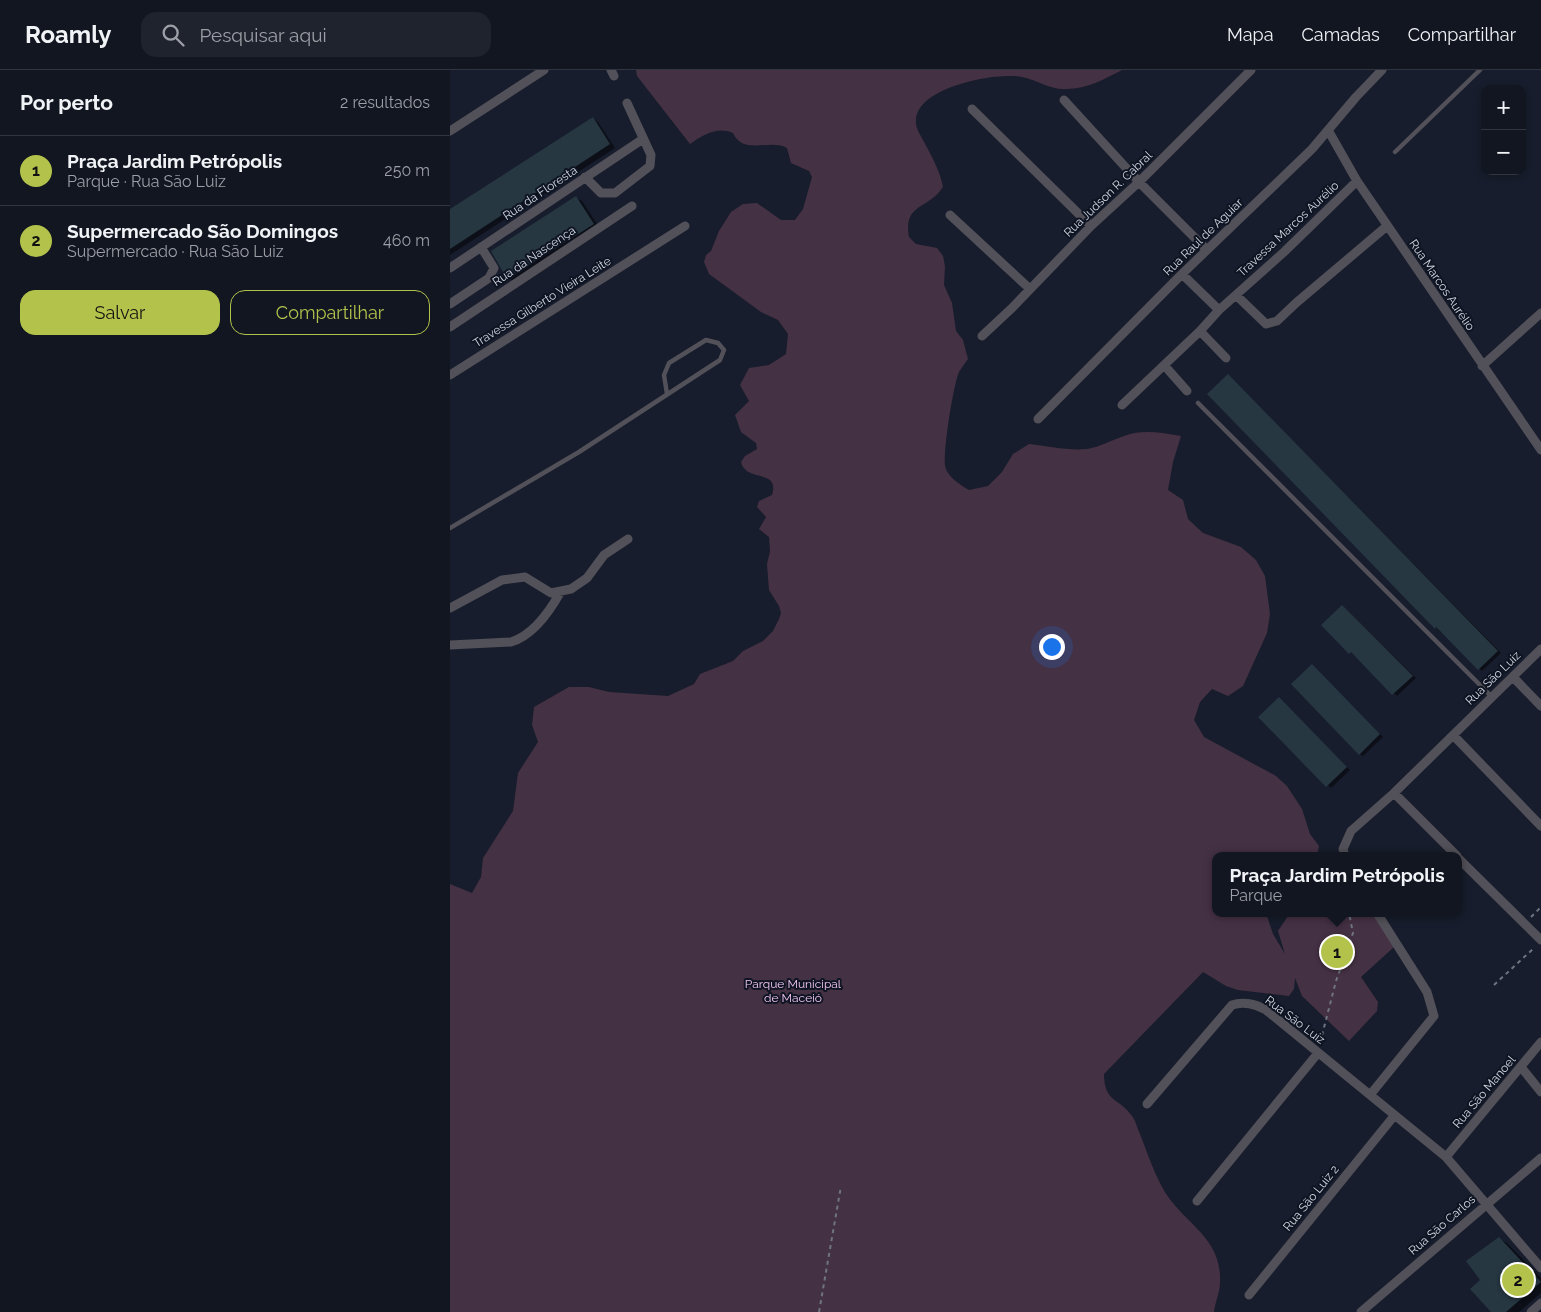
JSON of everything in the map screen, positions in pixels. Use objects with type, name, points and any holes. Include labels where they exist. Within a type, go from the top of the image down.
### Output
[{"type":"street","points":[[450,131],[544,70]]},
{"type":"street","name":"Rua Judson R. Cabral","points":[[982,336],[1091,226],[1139,182],[1251,70]]},
{"type":"street","name":"Rua Raul de Aguiar","points":[[1038,419],[1182,274],[1312,149],[1356,97],[1382,70]]},
{"type":"street","points":[[1064,100],[1139,182],[1207,250]]},
{"type":"street","points":[[585,178],[601,193],[615,193],[650,166],[652,155],[627,103]]},
{"type":"street","points":[[972,109],[1091,226]]},
{"type":"street","name":"Rua Marcos Aurélio","points":[[1328,130],[1356,181],[1541,450]]},
{"type":"street","name":"Rua da Floresta","points":[[450,268],[644,138]]},
{"type":"street","name":"Travessa Marcos Aurélio","points":[[1122,405],[1200,331],[1219,310],[1284,252],[1356,181]]},
{"type":"street","name":"Rua da Nascença","points":[[450,327],[632,206]]},
{"type":"street","points":[[950,215],[1030,289]]},
{"type":"street","name":"Travessa Gilberto Vieira Leite","points":[[450,375],[686,226]]},
{"type":"street","name":"Travessa Marcos Aurélio","points":[[1236,295],[1266,324],[1277,321],[1387,226]]},
{"type":"street","points":[[450,304],[489,278],[494,268],[481,247]]},
{"type":"street","points":[[1182,274],[1219,310]]},
{"type":"street","points":[[1482,366],[1541,313]]},
{"type":"street","points":[[1200,331],[1226,358]]},
{"type":"street","points":[[1164,365],[1187,391]]},
{"type":"street","points":[[450,608],[502,580],[525,577],[551,592],[571,589],[587,578],[604,555],[628,539]]},
{"type":"street","points":[[450,645],[511,642],[521,639],[551,609],[561,591]]},
{"type":"street","name":"Rua São Luiz","points":[[1344,852],[1351,831],[1394,793],[1541,648]]},
{"type":"street","points":[[1513,677],[1541,706]]},
{"type":"street","points":[[1453,735],[1541,826]]},
{"type":"street","points":[[1394,793],[1452,852]]},
{"type":"street","points":[[1462,862],[1541,940]]},
{"type":"street","points":[[1370,1095],[1434,1016],[1427,992],[1380,917]]},
{"type":"street","name":"Rua São Luiz","points":[[1146,1104],[1232,1005],[1237,1003],[1256,1005],[1266,1010],[1446,1157],[1541,1268]]},
{"type":"street","name":"Rua São Manoel","points":[[1446,1157],[1541,1042]]},
{"type":"street","points":[[1197,1201],[1318,1053]]},
{"type":"street","points":[[1521,1067],[1541,1092]]},
{"type":"street","name":"Rua São Luiz 2","points":[[1248,1295],[1394,1116]]},
{"type":"street","name":"Rua São Carlos","points":[[1360,1312],[1541,1158]]},
{"type":"street","points":[[1531,1312],[1541,1303]]},
{"type":"lane","points":[[1395,152],[1480,70]]},
{"type":"lane","points":[[450,528],[579,452],[720,360],[724,350],[718,343],[706,340],[670,363],[664,375],[667,394]]},
{"type":"lane","points":[[1198,403],[1492,697]]},
{"type":"path","points":[[1524,924],[1541,907]]},
{"type":"path","points":[[1318,1053],[1336,981],[1353,933],[1351,917]]},
{"type":"path","points":[[1494,985],[1534,948]]},
{"type":"path","points":[[820,1312],[841,1186]]},
{"type":"green space","name":"Parque Municipal de Maceió","points":[[636,70],[1122,70],[1102,80],[1074,89],[1054,88],[1022,77],[994,77],[959,84],[929,99],[919,109],[916,124],[918,132],[938,170],[943,187],[931,200],[913,212],[908,226],[909,237],[916,244],[937,248],[943,256],[945,266],[944,285],[952,303],[956,331],[963,340],[968,359],[959,372],[949,419],[945,466],[951,477],[969,490],[988,486],[1002,472],[1013,454],[1029,444],[1065,449],[1087,449],[1131,434],[1152,432],[1181,436],[1173,462],[1168,490],[1183,500],[1188,519],[1203,533],[1241,547],[1256,560],[1265,576],[1270,614],[1267,633],[1243,686],[1228,696],[1212,689],[1200,702],[1194,720],[1204,737],[1276,776],[1287,786],[1302,809],[1310,834],[1319,846],[1318,852],[1212,852],[1212,917],[1267,917],[1273,934],[1285,954],[1278,931],[1287,917],[1375,917],[1394,947],[1361,977],[1378,1002],[1377,1011],[1349,1041],[1302,996],[1295,978],[1294,989],[1289,996],[1238,990],[1226,986],[1203,972],[1104,1074],[1107,1090],[1110,1095],[1135,1120],[1162,1187],[1179,1210],[1208,1241],[1214,1252],[1219,1266],[1220,1282],[1214,1312],[450,1312],[450,884],[472,893],[481,877],[483,858],[513,811],[518,773],[538,742],[532,725],[534,707],[569,687],[589,687],[609,692],[668,696],[694,684],[700,674],[733,661],[743,651],[763,641],[773,631],[781,613],[769,590],[767,564],[770,551],[769,537],[759,529],[766,517],[757,507],[759,501],[772,495],[773,487],[771,481],[767,478],[749,472],[744,468],[741,462],[745,456],[757,449],[756,443],[741,432],[735,415],[749,401],[740,385],[749,368],[769,365],[786,354],[788,334],[778,320],[761,312],[709,274],[704,262],[706,255],[711,251],[719,231],[731,212],[743,204],[757,203],[781,220],[795,220],[803,209],[812,177],[809,171],[791,163],[787,148],[781,145],[744,144],[733,133],[721,130],[710,132],[690,144],[637,76]]},
{"type":"building","points":[[593,117],[610,144],[450,249],[450,209]]},
{"type":"building","points":[[576,196],[594,224],[507,279],[491,251]]},
{"type":"building","points":[[1228,374],[1498,651],[1478,670],[1436,627],[1435,629],[1207,394]]},
{"type":"building","points":[[1342,605],[1413,676],[1392,695],[1351,652],[1349,654],[1321,625]]},
{"type":"building","points":[[1312,664],[1380,734],[1359,755],[1291,684]]},
{"type":"building","points":[[1279,697],[1347,767],[1326,787],[1258,717]]},
{"type":"building","points":[[1499,1237],[1541,1282],[1506,1312],[1491,1312],[1470,1289],[1480,1280],[1466,1261]]},
{"type":"place","name":"Praça Jardim Petrópolis","points":[[1337,952]]},
{"type":"place","name":"Supermercado São Domingos","points":[[1518,1280]]}]
